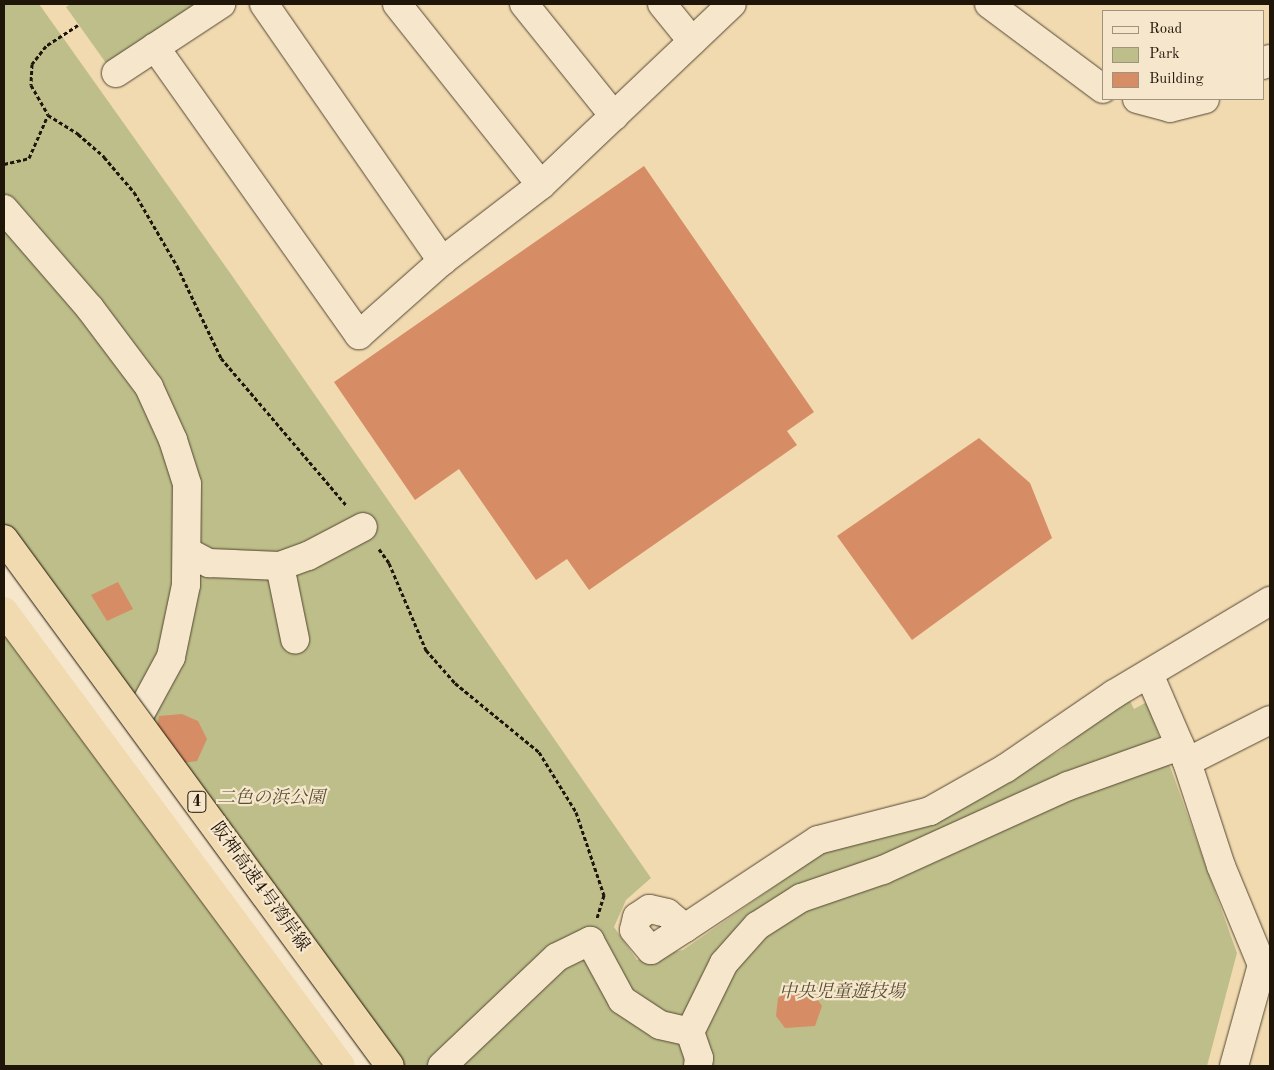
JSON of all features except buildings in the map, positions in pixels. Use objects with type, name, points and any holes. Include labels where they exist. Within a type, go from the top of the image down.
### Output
[{"type":"highway","name":"阪神高速4号湾岸線","points":[[4,539],[390,1066]]},
{"type":"highway","name":"4","points":[[4,611],[341,1066]]},
{"type":"street","points":[[116,73],[222,4]]},
{"type":"street","points":[[264,4],[442,261]]},
{"type":"street","points":[[397,4],[541,186]]},
{"type":"street","points":[[524,4],[614,116]]},
{"type":"street","points":[[662,4],[692,41]]},
{"type":"street","points":[[155,47],[358,335],[442,261],[541,186],[732,4]]},
{"type":"street","points":[[989,4],[1102,88]]},
{"type":"street","points":[[1141,100],[1170,108],[1201,100]]},
{"type":"street","points":[[4,209],[89,307],[149,387],[173,440],[187,484],[188,552],[186,585],[171,657],[127,738]]},
{"type":"street","points":[[188,552],[209,563],[280,566],[308,556],[364,527]]},
{"type":"street","points":[[280,566],[295,639]]},
{"type":"street","points":[[4,574],[368,1066]]},
{"type":"street","points":[[685,928],[818,840],[930,811],[1006,768],[1114,694],[1270,602]]},
{"type":"street","points":[[1149,674],[1183,754],[1221,866],[1262,965],[1234,1066]]},
{"type":"street","points":[[698,1066],[699,1058],[690,1032],[724,962],[757,926],[801,898],[883,870],[1068,786],[1183,754],[1270,720]]},
{"type":"street","points":[[442,1066],[557,957],[590,942],[622,1000],[660,1025],[690,1032]]},
{"type":"path","points":[[78,25],[46,46],[32,64],[31,85],[48,115],[78,134],[104,157],[134,192],[177,266],[221,358],[364,527],[389,563],[426,650],[455,683],[539,752],[576,812],[604,895],[590,942]]},
{"type":"path","points":[[4,164],[29,158],[48,115]]},
{"type":"green space","name":"二色の浜公園","points":[[4,4],[39,4],[228,270],[651,878],[626,900],[614,927],[637,960],[683,950],[830,848],[949,813],[1061,750],[1088,725],[1130,701],[1134,709],[1147,702],[1237,953],[1207,1066],[4,1066]]},
{"type":"green space","points":[[71,4],[202,4],[106,63],[66,7]]},
{"type":"park label","name":"中央児童遊技場","points":[[842,992]]}]
